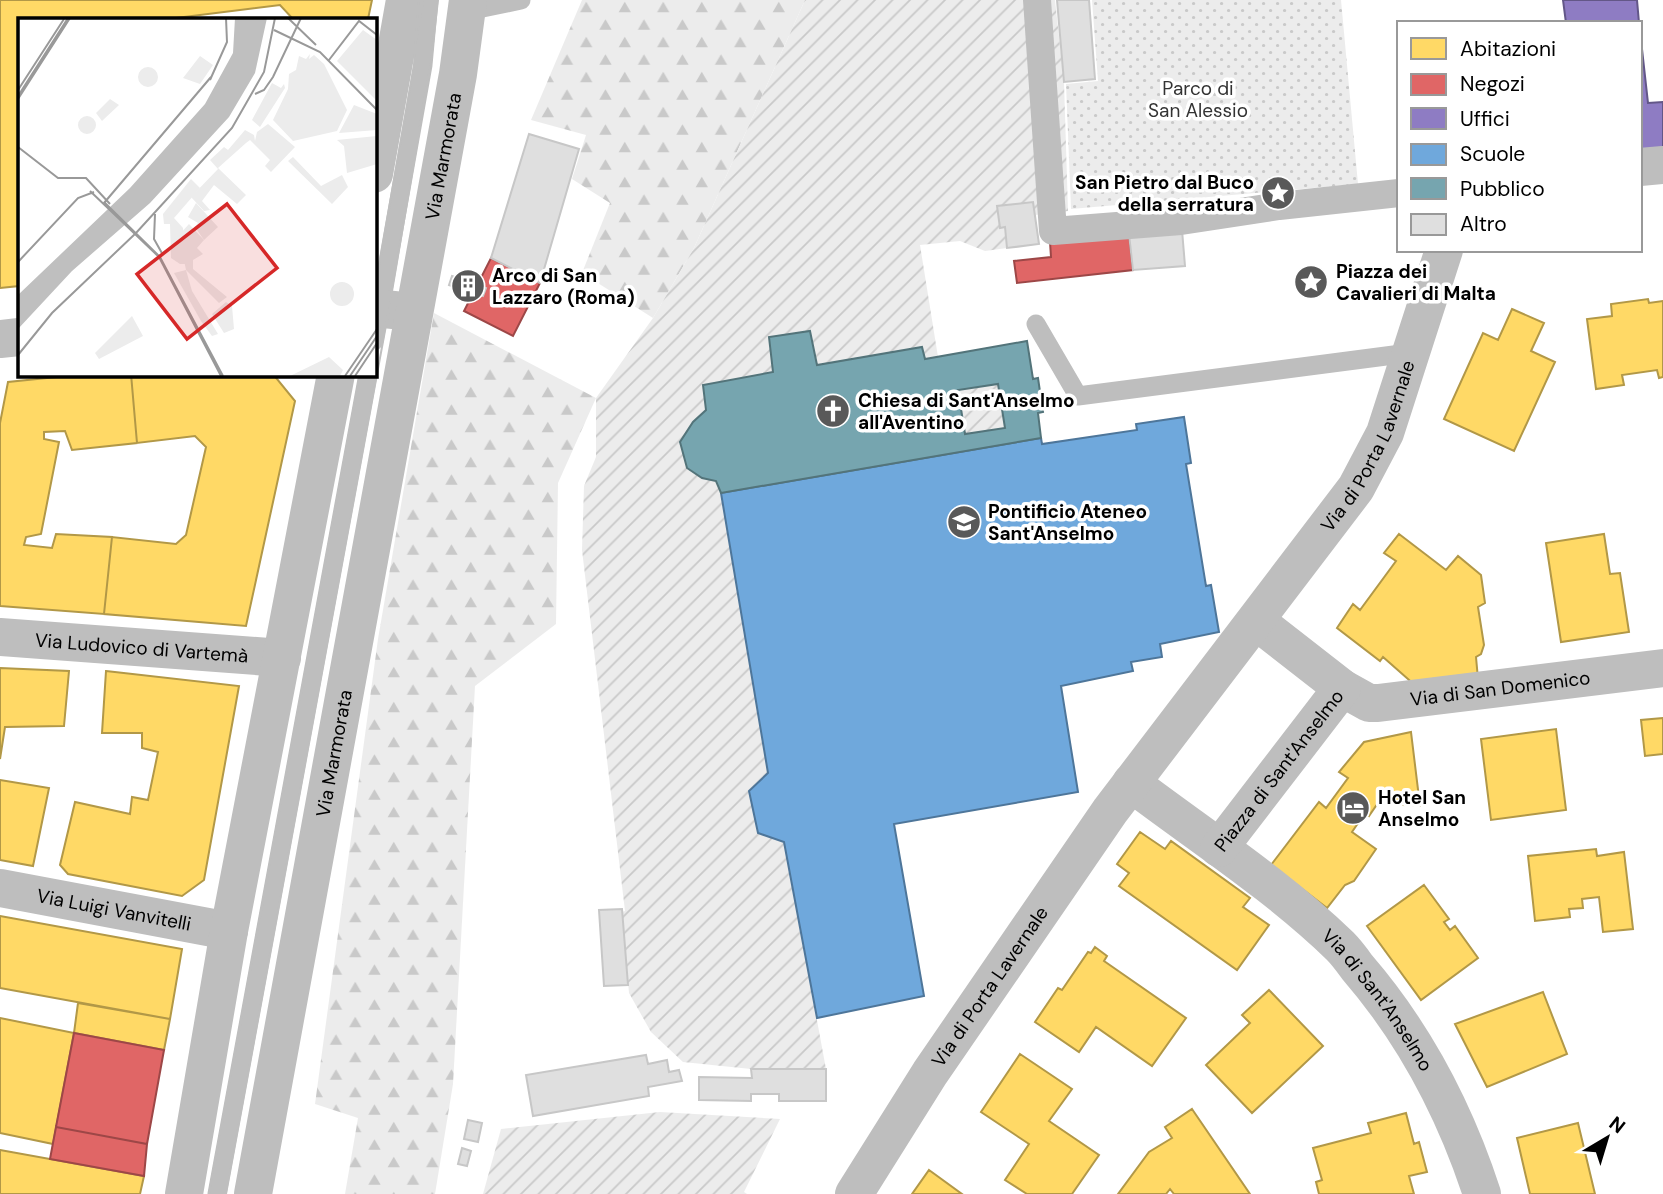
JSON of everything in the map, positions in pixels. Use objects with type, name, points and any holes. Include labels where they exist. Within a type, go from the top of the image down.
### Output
[{"type":"street","points":[[376,163],[405,0]]},
{"type":"street","points":[[1037,0],[1053,231],[1181,221],[1279,206],[1397,193]]},
{"type":"street","name":"Via Marmorata","points":[[253,1194],[386,317],[470,4]]},
{"type":"street","points":[[1642,167],[1663,165]]},
{"type":"street","name":"Via di Porta Lavernale","points":[[1256,621],[1343,508],[1368,468],[1385,433],[1443,252]]},
{"type":"street","points":[[0,339],[18,337]]},
{"type":"street","points":[[184,1194],[229,932],[336,376]]},
{"type":"street","points":[[1131,783],[1256,621]]},
{"type":"street","name":"Piazza di Sant'Anselmo","points":[[1131,783],[1219,848],[1342,688],[1256,621]]},
{"type":"street","name":"Via Ludovico di Vartemà","points":[[0,637],[282,658]]},
{"type":"street","name":"Via di San Domenico","points":[[1342,688],[1369,703],[1378,703],[1663,668]]},
{"type":"street","name":"Via di Porta Lavernale","points":[[854,1194],[930,1073],[1131,783]]},
{"type":"street","name":"Via di Sant'Anselmo","points":[[1219,848],[1310,919],[1342,948],[1373,986],[1407,1033],[1438,1088],[1465,1146],[1482,1194]]},
{"type":"street","name":"Via Luigi Vanvitelli","points":[[0,888],[229,932]]},
{"type":"lane","name":"Via Marmorata","points":[[386,317],[423,65],[429,0]]},
{"type":"lane","points":[[470,4],[521,0]]},
{"type":"lane","points":[[1036,324],[1078,396],[1409,353]]},
{"type":"lane","name":"Via Marmorata","points":[[217,1194],[368,376]]},
{"type":"green space","points":[[582,0],[805,0],[694,248],[653,318],[582,273],[610,203],[572,179],[586,135],[531,120]]},
{"type":"green space","points":[[805,0],[1055,0],[1064,82],[1068,211],[1035,215],[1033,202],[997,206],[1000,227],[1005,227],[1007,248],[985,251],[960,241],[920,245],[938,357],[925,359],[922,348],[817,365],[769,337],[773,372],[703,385],[706,410],[693,422],[680,442],[687,468],[716,481],[721,493],[768,773],[749,791],[758,833],[784,842],[826,1069],[751,1069],[683,1062],[651,1032],[629,993],[622,912],[625,911],[582,550],[584,486],[596,457],[596,398],[653,318],[694,248]]},
{"type":"green space","name":"Parco di San Alessio","points":[[1092,0],[1341,0],[1358,184],[1071,209],[1066,84],[1098,81]]},
{"type":"green space","points":[[434,313],[596,398],[558,483],[556,624],[475,686],[453,1084],[435,1194],[345,1194],[358,1118],[315,1104],[378,639]]},
{"type":"green space","points":[[998,384],[1005,428],[965,434],[958,390]]},
{"type":"green space","points":[[660,1112],[780,1119],[744,1192],[747,1194],[483,1194],[501,1129]]},
{"type":"building: Abitazioni","points":[[0,0],[372,0],[368,18],[292,18],[280,5],[176,18],[18,18],[18,286],[0,288]]},
{"type":"building: Abitazioni","points":[[1648,299],[1649,303],[1663,301],[1663,377],[1659,378],[1657,370],[1622,375],[1624,385],[1596,389],[1587,319],[1612,316],[1611,304]]},
{"type":"building: Abitazioni","points":[[1512,309],[1544,323],[1531,351],[1555,362],[1514,451],[1444,419],[1483,333],[1498,340]]},
{"type":"building: Abitazioni","points":[[66,376],[131,376],[137,443],[72,450],[65,431],[44,432],[44,439],[59,442],[41,534],[26,537],[24,545],[52,548],[56,534],[112,537],[104,614],[0,606],[0,423],[8,382]]},
{"type":"building: Abitazioni","points":[[131,376],[275,376],[295,401],[246,626],[104,614],[112,537],[176,544],[186,535],[206,447],[195,436],[137,443]]},
{"type":"building: Abitazioni","points":[[1399,534],[1446,570],[1458,556],[1481,575],[1485,603],[1478,607],[1484,645],[1481,654],[1476,657],[1478,679],[1417,687],[1383,657],[1380,661],[1337,628],[1353,604],[1360,610],[1396,561],[1384,553]]},
{"type":"building: Abitazioni","points":[[1604,534],[1610,574],[1620,573],[1629,632],[1561,642],[1546,543]]},
{"type":"building: Abitazioni","points":[[0,668],[69,671],[64,726],[5,727],[0,759]]},
{"type":"building: Abitazioni","points":[[106,671],[239,686],[204,880],[182,896],[68,874],[60,865],[75,802],[130,814],[132,797],[148,800],[158,752],[142,748],[142,733],[102,733]]},
{"type":"building: Abitazioni","points":[[1663,718],[1663,754],[1645,756],[1641,720]]},
{"type":"building: Abitazioni","points":[[1556,729],[1566,810],[1491,820],[1481,739]]},
{"type":"building: Abitazioni","points":[[1411,732],[1420,806],[1385,804],[1380,800],[1369,816],[1365,813],[1352,832],[1376,849],[1354,881],[1345,885],[1327,908],[1271,865],[1319,802],[1326,808],[1348,778],[1339,772],[1364,742]]},
{"type":"building: Abitazioni","points":[[0,780],[49,788],[33,866],[0,860]]},
{"type":"building: Abitazioni","points":[[1140,832],[1165,849],[1171,841],[1250,898],[1243,907],[1269,925],[1237,970],[1119,886],[1129,873],[1117,864]]},
{"type":"building: Abitazioni","points":[[1596,849],[1597,856],[1624,852],[1633,929],[1603,932],[1599,897],[1582,899],[1583,908],[1569,909],[1570,917],[1535,921],[1528,856]]},
{"type":"building: Abitazioni","points":[[1424,885],[1449,919],[1444,922],[1450,930],[1455,926],[1478,958],[1421,1000],[1367,926]]},
{"type":"building: Abitazioni","points":[[0,916],[182,949],[170,1019],[0,988]]},
{"type":"building: Abitazioni","points":[[1095,947],[1107,956],[1104,961],[1186,1018],[1152,1066],[1096,1027],[1079,1052],[1035,1022],[1058,988],[1062,990],[1088,952],[1091,953]]},
{"type":"building: Abitazioni","points":[[1269,990],[1323,1046],[1252,1113],[1206,1065],[1250,1023],[1242,1015]]},
{"type":"building: Abitazioni","points":[[1543,992],[1567,1054],[1487,1087],[1455,1024]]},
{"type":"building: Abitazioni","points":[[78,1003],[170,1019],[164,1050],[74,1033]]},
{"type":"building: Abitazioni","points":[[0,1018],[74,1033],[53,1144],[0,1133]]},
{"type":"building: Abitazioni","points":[[1020,1054],[1072,1089],[1049,1121],[1099,1155],[1072,1194],[1027,1194],[1005,1180],[1029,1144],[981,1112]]},
{"type":"building: Abitazioni","points":[[1192,1109],[1250,1194],[1174,1194],[1170,1189],[1166,1194],[1118,1194],[1149,1152],[1172,1138],[1165,1127]]},
{"type":"building: Abitazioni","points":[[1406,1113],[1414,1144],[1419,1142],[1427,1172],[1409,1176],[1414,1194],[1319,1194],[1316,1182],[1322,1180],[1313,1148],[1371,1133],[1368,1123]]},
{"type":"building: Abitazioni","points":[[1578,1123],[1595,1194],[1530,1194],[1517,1138]]},
{"type":"building: Abitazioni","points":[[0,1150],[144,1176],[140,1194],[0,1194]]},
{"type":"building: Abitazioni","points":[[929,1170],[962,1194],[912,1194]]},
{"type":"building: Negozi","points":[[1129,234],[1133,270],[1017,283],[1014,261],[1051,257],[1050,242]]},
{"type":"building: Negozi","points":[[491,258],[540,283],[513,336],[464,311]]},
{"type":"building: Negozi","points":[[74,1033],[164,1050],[147,1144],[56,1127]]},
{"type":"building: Negozi","points":[[56,1127],[147,1144],[144,1176],[50,1159]]},
{"type":"building: Uffici","points":[[1563,0],[1637,0],[1639,21],[1566,21]]},
{"type":"building: Uffici","points":[[1642,49],[1648,103],[1663,102],[1663,150],[1642,152]]},
{"type":"building: Scuole","points":[[1184,417],[1191,463],[1186,464],[1206,586],[1211,585],[1219,632],[1160,644],[1162,657],[1131,662],[1133,671],[1061,686],[1078,792],[894,824],[924,996],[817,1018],[784,842],[758,833],[749,791],[768,773],[721,493],[1041,438],[1042,444],[1137,430],[1136,424]]},
{"type":"building: Pubblico","name":"Chiesa di Sant'Anselmo all'Aventino","points":[[810,331],[817,365],[922,347],[925,359],[1027,341],[1033,379],[1038,378],[1043,412],[1038,413],[1041,438],[721,493],[716,481],[702,478],[687,468],[680,442],[693,422],[706,410],[703,385],[773,372],[769,337]],"holes":[[[998,384],[1005,428],[965,434],[958,390]]]},
{"type":"building: Altro","points":[[1057,0],[1089,0],[1095,79],[1064,82]]},
{"type":"building: Altro","points":[[529,134],[579,149],[540,283],[491,258]]},
{"type":"building: Altro","points":[[1033,202],[1039,244],[1007,248],[1005,227],[1000,228],[997,206]]},
{"type":"building: Altro","points":[[1182,230],[1185,266],[1133,270],[1129,234]]},
{"type":"building: Altro","name":"Arco di San Lazzaro (Roma)","points":[[452,276],[486,288],[483,296],[449,285]]},
{"type":"building: Altro","points":[[622,909],[628,985],[604,986],[599,910]]},
{"type":"building: Altro","points":[[646,1055],[648,1064],[667,1060],[669,1072],[679,1070],[682,1081],[648,1087],[649,1096],[533,1116],[526,1075]]},
{"type":"building: Altro","points":[[751,1069],[826,1069],[826,1101],[779,1101],[779,1094],[751,1094],[751,1101],[699,1100],[699,1077],[752,1078]]},
{"type":"building: Altro","points":[[468,1120],[482,1123],[478,1142],[464,1139]]},
{"type":"building: Altro","points":[[462,1148],[471,1151],[467,1166],[458,1164]]},
{"type":"tram line","points":[[376,284],[414,65],[419,0]]},
{"type":"tram line","points":[[226,1194],[389,309],[431,61],[438,0]]},
{"type":"tram line","points":[[209,1194],[360,376]]},
{"type":"place","name":"San Pietro dal Buco della serratura","points":[[1278,193]]},
{"type":"place","name":"Piazza dei Cavalieri di Malta","points":[[1311,282]]},
{"type":"place","name":"Arco di San Lazzaro (Roma)","points":[[468,286]]},
{"type":"place","name":"Chiesa di Sant'Anselmo all'Aventino","points":[[833,411]]},
{"type":"place","name":"Pontificio Ateneo Sant'Anselmo","points":[[964,522]]},
{"type":"place","name":"Hotel San Anselmo","points":[[1353,808]]}]
